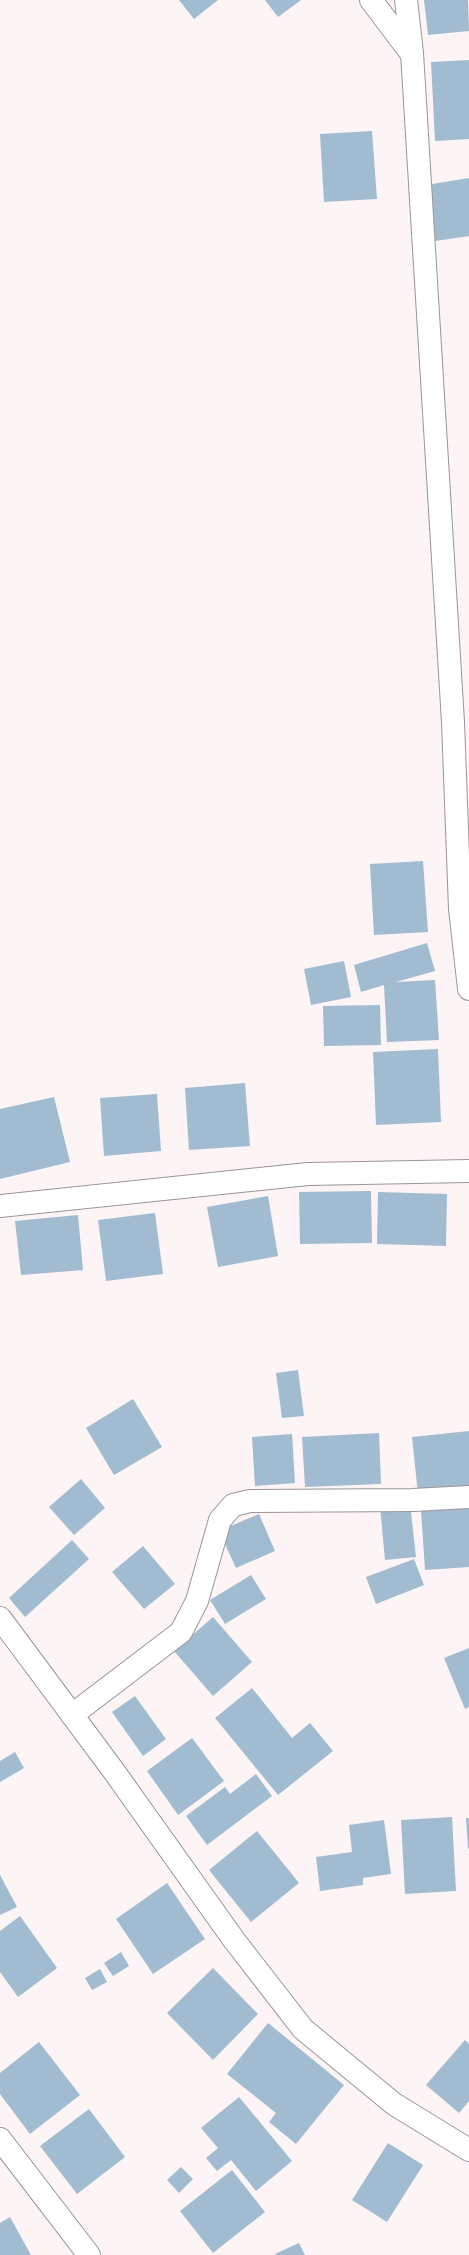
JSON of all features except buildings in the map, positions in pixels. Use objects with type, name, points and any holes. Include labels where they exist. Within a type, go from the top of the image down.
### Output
[{"type":"street","points":[[371,0],[412,54]]},
{"type":"street","points":[[406,0],[412,54],[453,722],[460,909],[469,989]]},
{"type":"street","points":[[0,1206],[308,1174],[469,1171]]},
{"type":"street","points":[[72,1715],[181,1632],[197,1601],[220,1520],[233,1506],[250,1501],[413,1500],[469,1497]]},
{"type":"street","points":[[0,1618],[72,1715],[234,1940],[303,2029],[394,2104],[469,2150]]},
{"type":"street","points":[[0,2139],[88,2255]]}]
